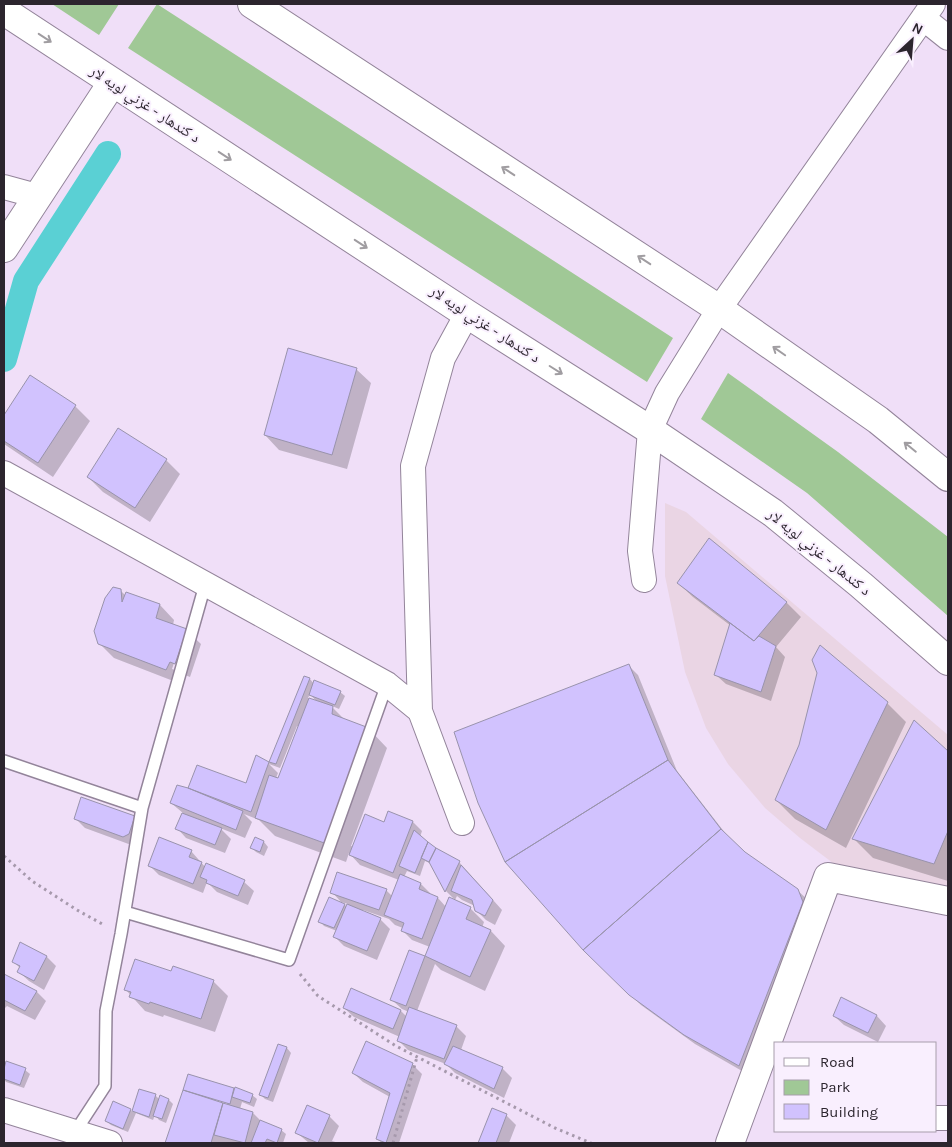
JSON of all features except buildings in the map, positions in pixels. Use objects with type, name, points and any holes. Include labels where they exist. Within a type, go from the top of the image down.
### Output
[{"type":"main road","points":[[252,4],[719,308],[878,420],[948,477]]},
{"type":"main road","name":"د کندهار - غزني لويه لار","points":[[4,12],[467,314],[650,430],[773,513],[861,584],[948,661]]},
{"type":"main road","points":[[4,248],[112,82]]},
{"type":"main road","points":[[776,1042],[828,876],[948,901]]},
{"type":"main road","points":[[730,1143],[767,1070],[774,1048]]},
{"type":"street","points":[[644,580],[640,551],[650,430],[667,393],[719,308],[928,11],[948,38]]},
{"type":"street","points":[[4,187],[37,196]]},
{"type":"street","points":[[462,823],[420,711],[413,466],[443,358],[467,314]]},
{"type":"street","points":[[4,472],[205,585],[387,684],[420,711]]},
{"type":"street","points":[[4,1110],[110,1143]]},
{"type":"lane","points":[[75,1132],[105,1086],[106,1011],[142,808],[205,585]]},
{"type":"lane","points":[[125,912],[289,960],[387,684]]},
{"type":"lane","points":[[4,761],[142,808]]},
{"type":"path","points":[[4,856],[32,881],[77,910],[121,934]]},
{"type":"path","points":[[289,960],[318,996],[396,1046],[555,1128],[590,1143]]},
{"type":"path","points":[[393,1143],[417,1057]]},
{"type":"shaded area","points":[[665,503],[686,512],[948,735],[948,890],[846,873],[765,808],[728,764],[706,728],[685,672],[665,576]]},
{"type":"green space","points":[[52,4],[119,4],[99,35]]},
{"type":"green space","points":[[157,4],[673,338],[647,382],[128,48]]},
{"type":"green space","points":[[728,373],[838,452],[948,537],[948,616],[807,493],[701,419]]},
{"type":"waterway","points":[[4,359],[26,281],[108,154]]}]
